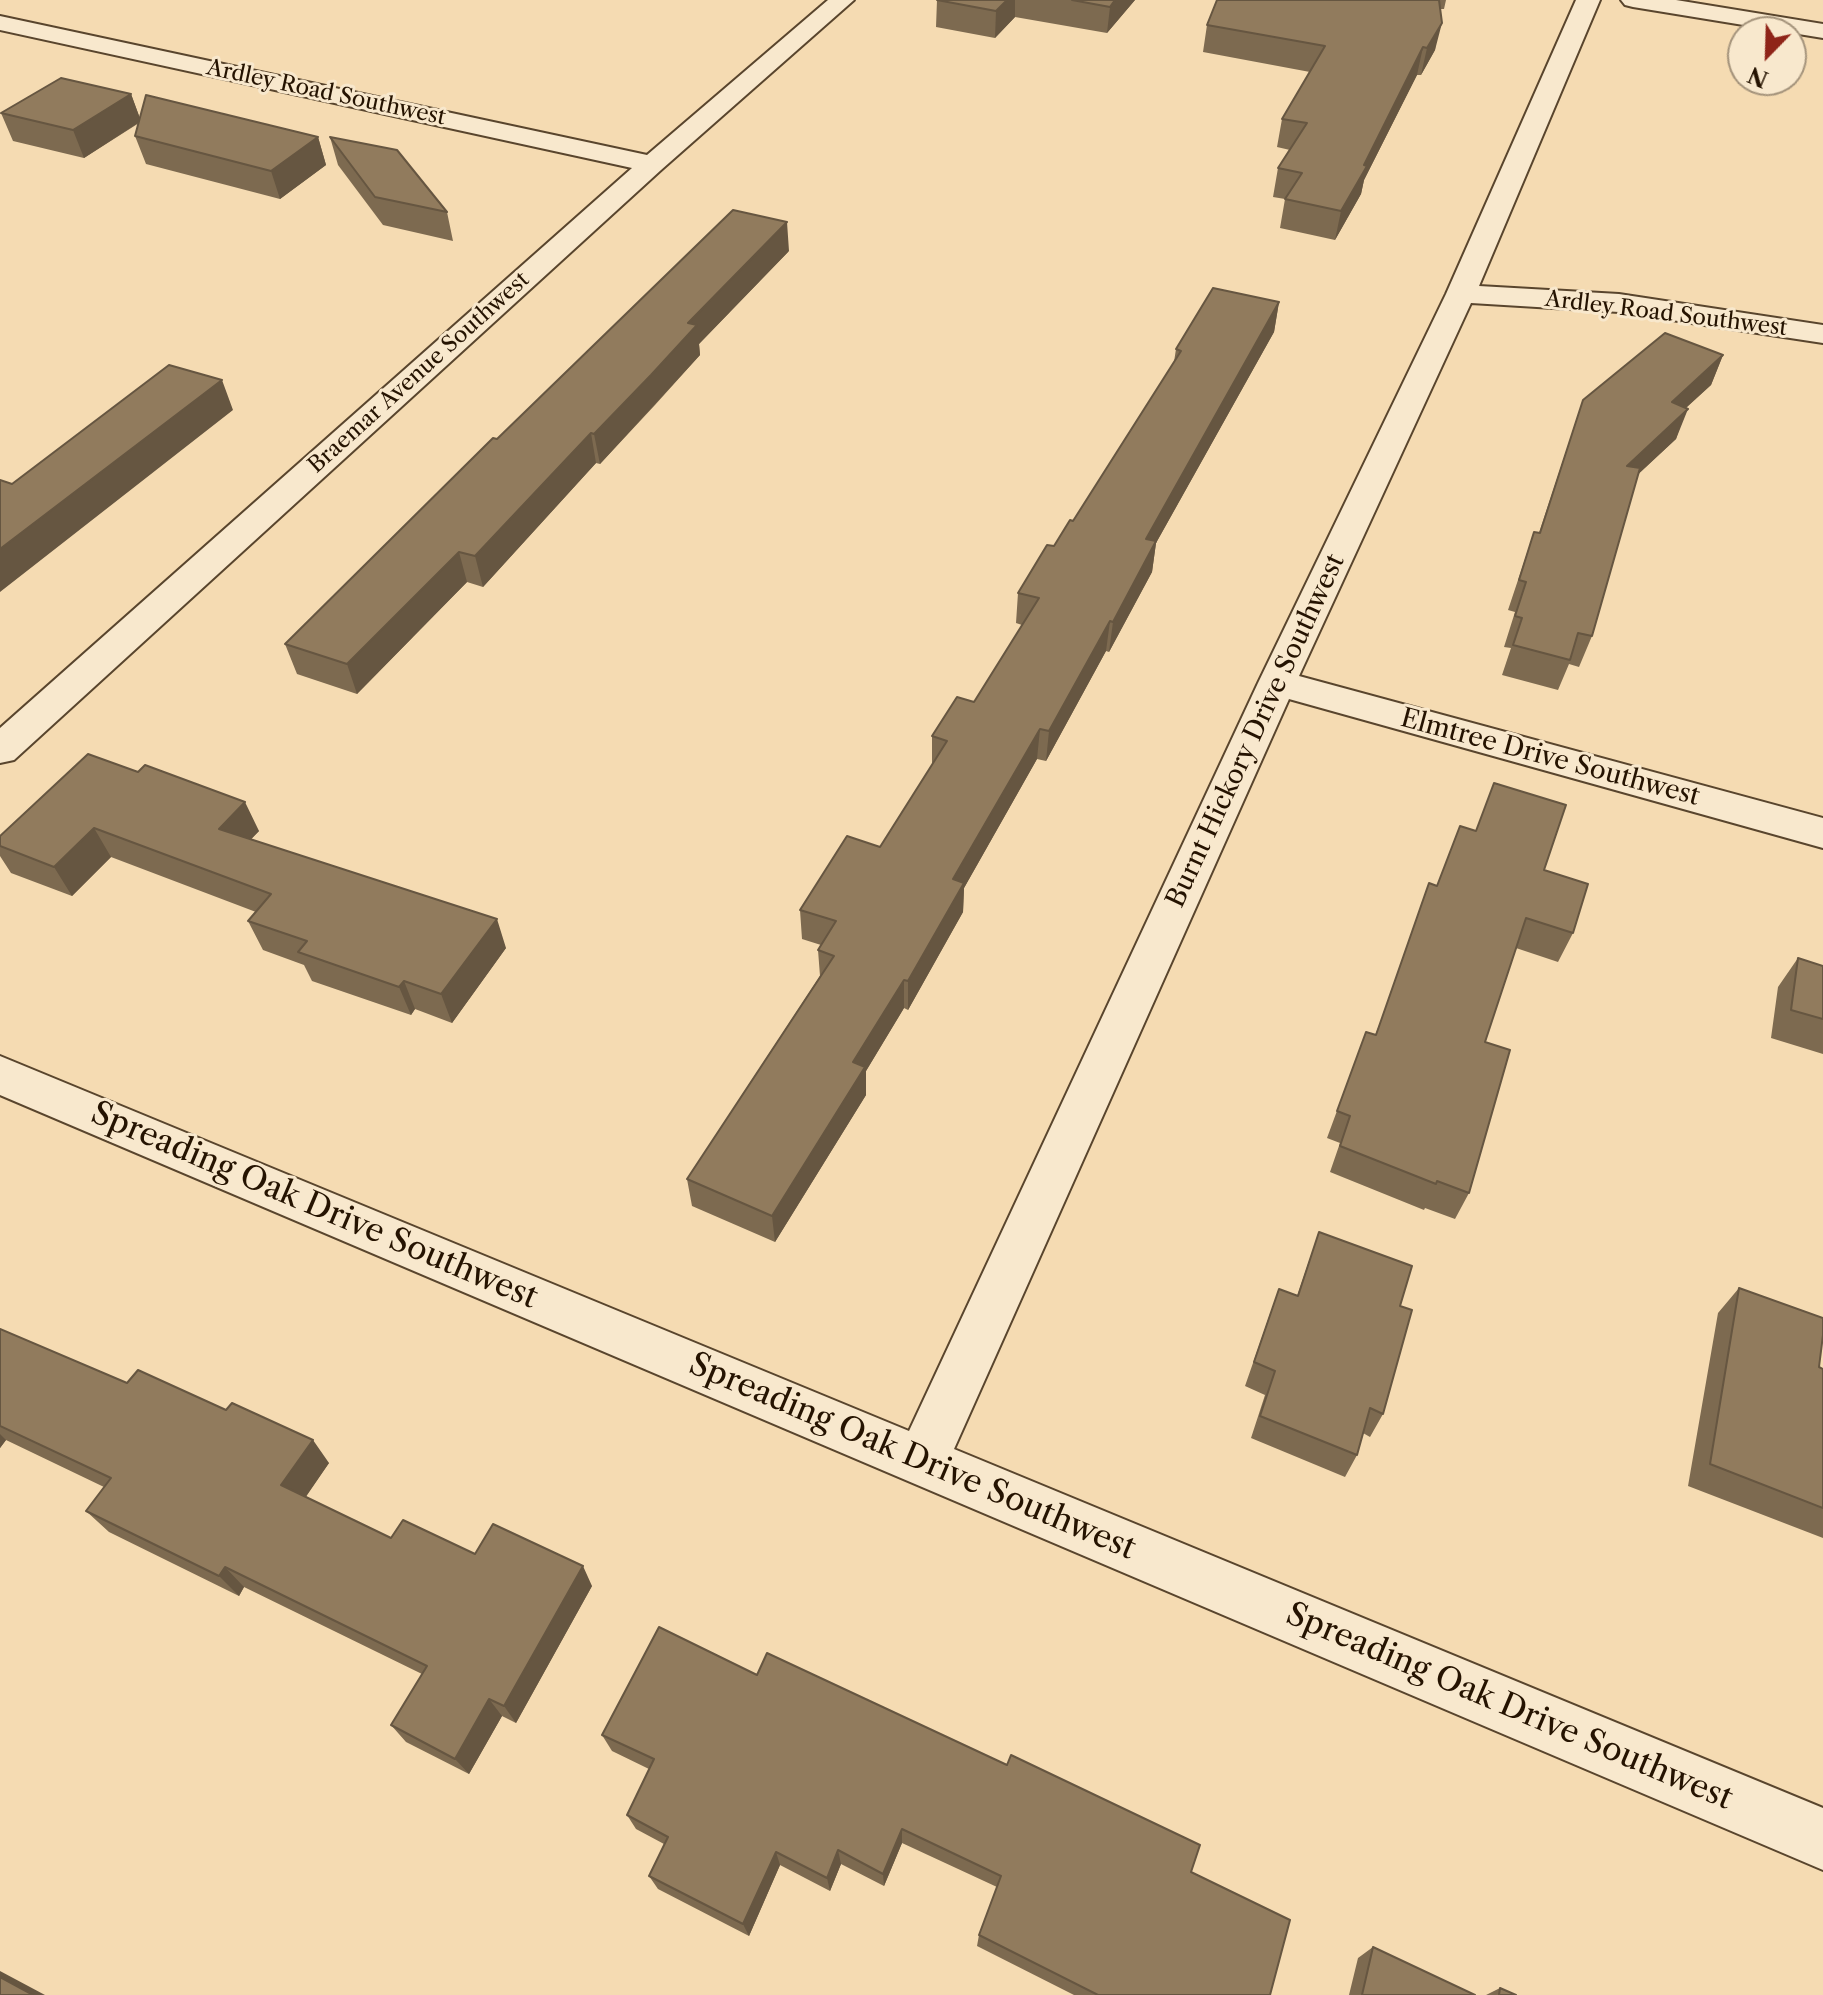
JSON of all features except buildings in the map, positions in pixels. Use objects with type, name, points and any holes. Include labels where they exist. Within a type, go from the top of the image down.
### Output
[{"type":"street","name":"Braemar Avenue Southwest","points":[[0,750],[652,164],[842,0]]},
{"type":"street","name":"Burnt Hickory Drive Southwest","points":[[922,1461],[1277,683],[1461,294],[1588,0]]},
{"type":"street","points":[[1633,0],[1823,31]]},
{"type":"street","name":"Ardley Road Southwest","points":[[0,23],[652,164]]},
{"type":"street","name":"Ardley Road Southwest","points":[[1461,294],[1619,303],[1823,334]]},
{"type":"street","name":"Elmtree Drive Southwest","points":[[1277,683],[1823,833]]},
{"type":"street","name":"Spreading Oak Drive Southwest","points":[[0,1075],[1823,1839]]}]
